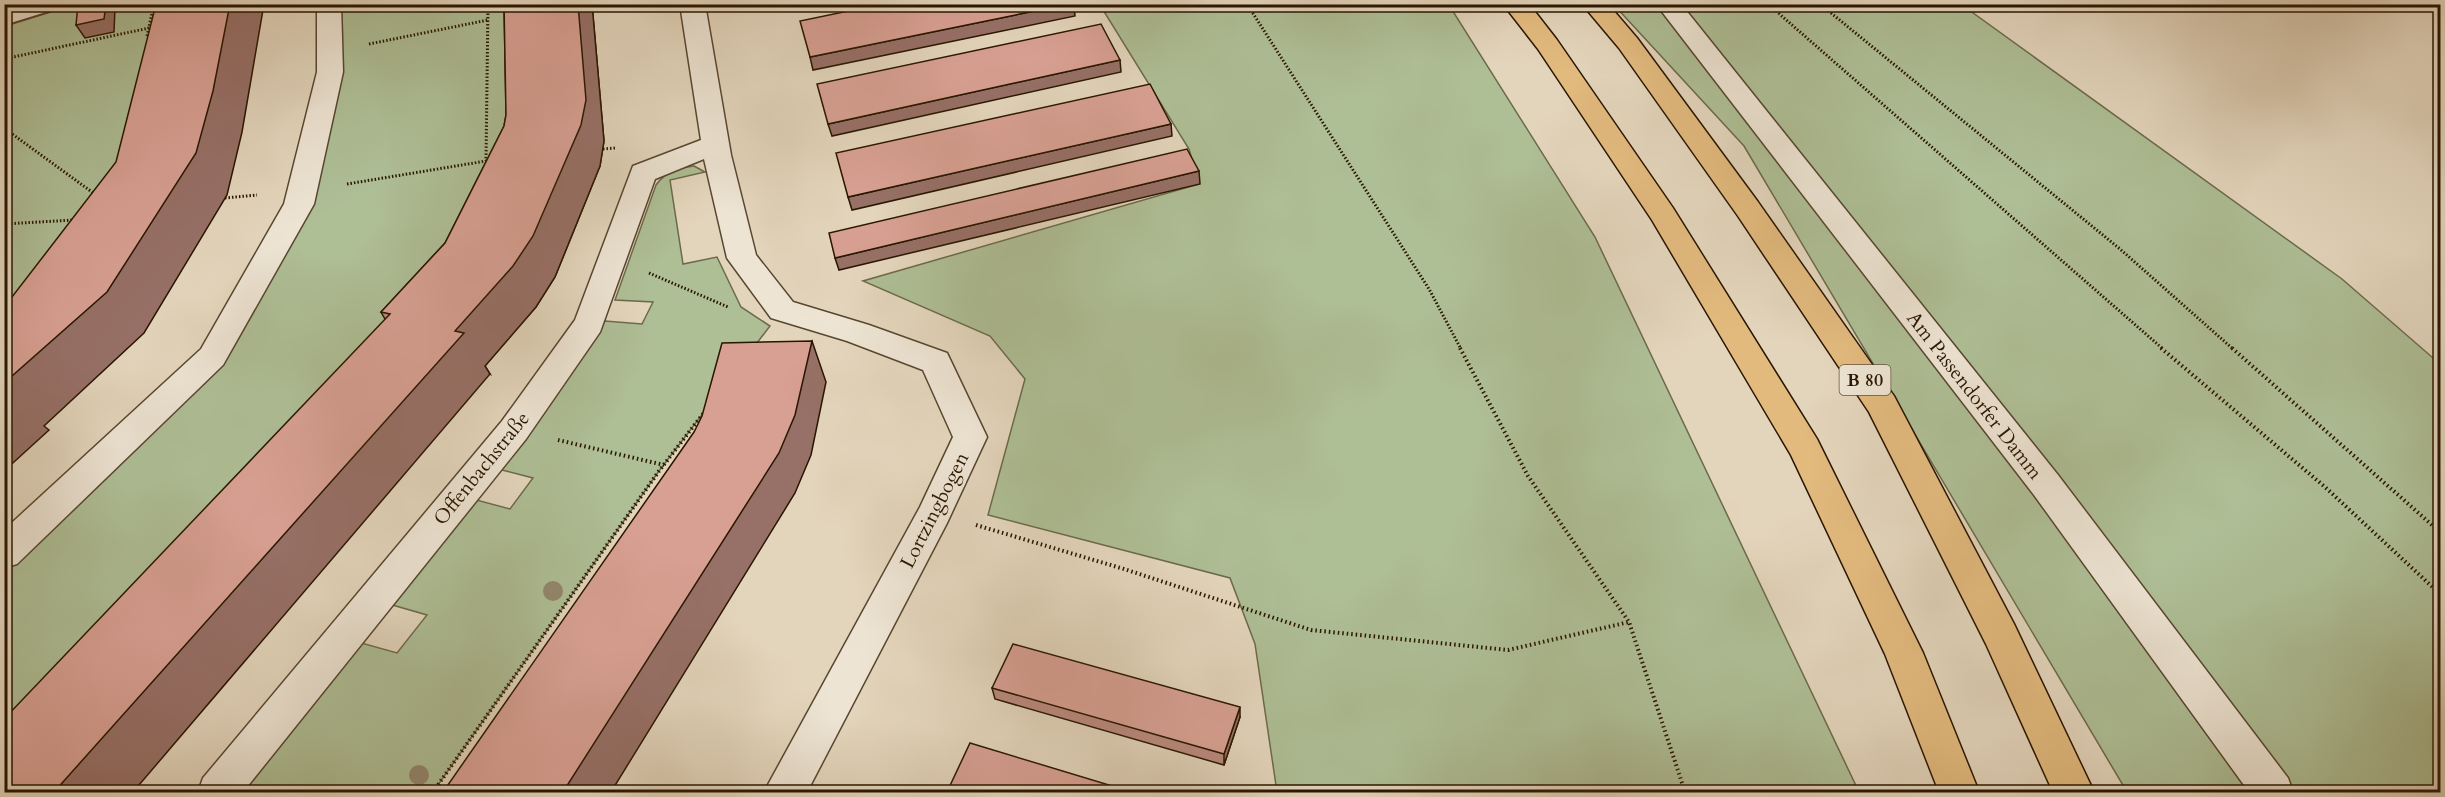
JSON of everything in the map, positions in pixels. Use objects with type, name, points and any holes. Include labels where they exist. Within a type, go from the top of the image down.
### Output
[{"type":"highway","points":[[1515,4],[1548,45],[1663,215],[1805,449],[1904,653],[1959,792]]},
{"type":"highway","name":"B 80","points":[[1594,4],[1628,43],[1748,209],[1882,405],[2001,636],[2074,792]]},
{"type":"street","points":[[4,553],[212,357],[299,204],[330,72],[329,4]]},
{"type":"street","points":[[692,4],[716,144],[742,258],[782,310]]},
{"type":"street","name":"Am Passendorfer Damm","points":[[1668,4],[2046,485],[2273,792]]},
{"type":"street","name":"Offenbachstraße","points":[[218,792],[514,430],[589,324],[643,173],[716,144]]},
{"type":"street","name":"Lortzingbogen","points":[[782,310],[858,333],[936,362],[970,437],[934,513],[784,792]]},
{"type":"lane","points":[[4,20],[53,4]]},
{"type":"path","points":[[146,39],[154,4]]},
{"type":"path","points":[[486,161],[488,4]]},
{"type":"path","points":[[1247,4],[1429,289],[1528,476],[1629,622],[1685,792]]},
{"type":"path","points":[[1768,4],[1821,48],[2117,310],[2325,487],[2440,594]]},
{"type":"path","points":[[1820,4],[2120,249],[2440,532]]},
{"type":"path","points":[[330,51],[488,20]]},
{"type":"path","points":[[4,59],[149,28]]},
{"type":"path","points":[[4,128],[104,201]]},
{"type":"path","points":[[303,191],[495,160]]},
{"type":"path","points":[[4,224],[81,219],[75,229]]},
{"type":"path","points":[[613,257],[770,326],[782,310]]},
{"type":"path","points":[[433,792],[664,465],[713,400]]},
{"type":"path","points":[[514,430],[664,465]]},
{"type":"path","points":[[934,513],[1124,569],[1311,630],[1508,650],[1629,622]]},
{"type":"green space","points":[[71,5],[195,5],[180,63],[5,378],[5,26]]},
{"type":"green space","points":[[329,5],[518,5],[523,158],[5,792],[5,553],[212,357],[299,204]]},
{"type":"green space","points":[[1100,5],[1449,5],[1595,237],[1859,792],[1277,792],[1255,644],[1230,578],[988,515],[1025,379],[990,336],[863,281],[1199,184],[1189,149]]},
{"type":"green space","points":[[1614,5],[1962,5],[2342,279],[2440,364],[2440,792],[2127,792],[1744,146]]},
{"type":"green space","points":[[694,166],[705,172],[670,180],[683,264],[717,257],[741,307],[770,326],[659,471],[433,792],[239,792],[358,642],[397,653],[427,615],[389,604],[473,499],[510,509],[533,478],[498,469],[529,430],[605,321],[642,324],[653,302],[615,300],[656,185],[664,176],[673,171]]},
{"type":"building","points":[[78,4],[106,4],[104,19],[76,25]]},
{"type":"building","points":[[156,4],[230,4],[213,91],[196,153],[107,292],[4,383],[4,303],[12,297],[116,162]]},
{"type":"building","points":[[504,4],[578,4],[586,100],[581,125],[533,236],[513,266],[455,331],[464,333],[54,792],[4,792],[4,719],[390,314],[381,312],[445,243],[504,126],[506,115]]},
{"type":"building","points":[[882,4],[1069,4],[810,57],[800,21]]},
{"type":"building","points":[[1101,24],[1120,60],[828,124],[817,84]]},
{"type":"building","points":[[1150,84],[1171,124],[848,197],[836,153]]},
{"type":"building","points":[[1187,149],[1199,171],[835,258],[829,233]]},
{"type":"building","points":[[812,341],[795,415],[779,453],[563,792],[443,792],[694,432],[702,416],[722,343]]},
{"type":"building","points":[[1013,644],[1240,707],[1224,754],[992,688]]},
{"type":"building","points":[[970,743],[1132,792],[947,792]]}]
